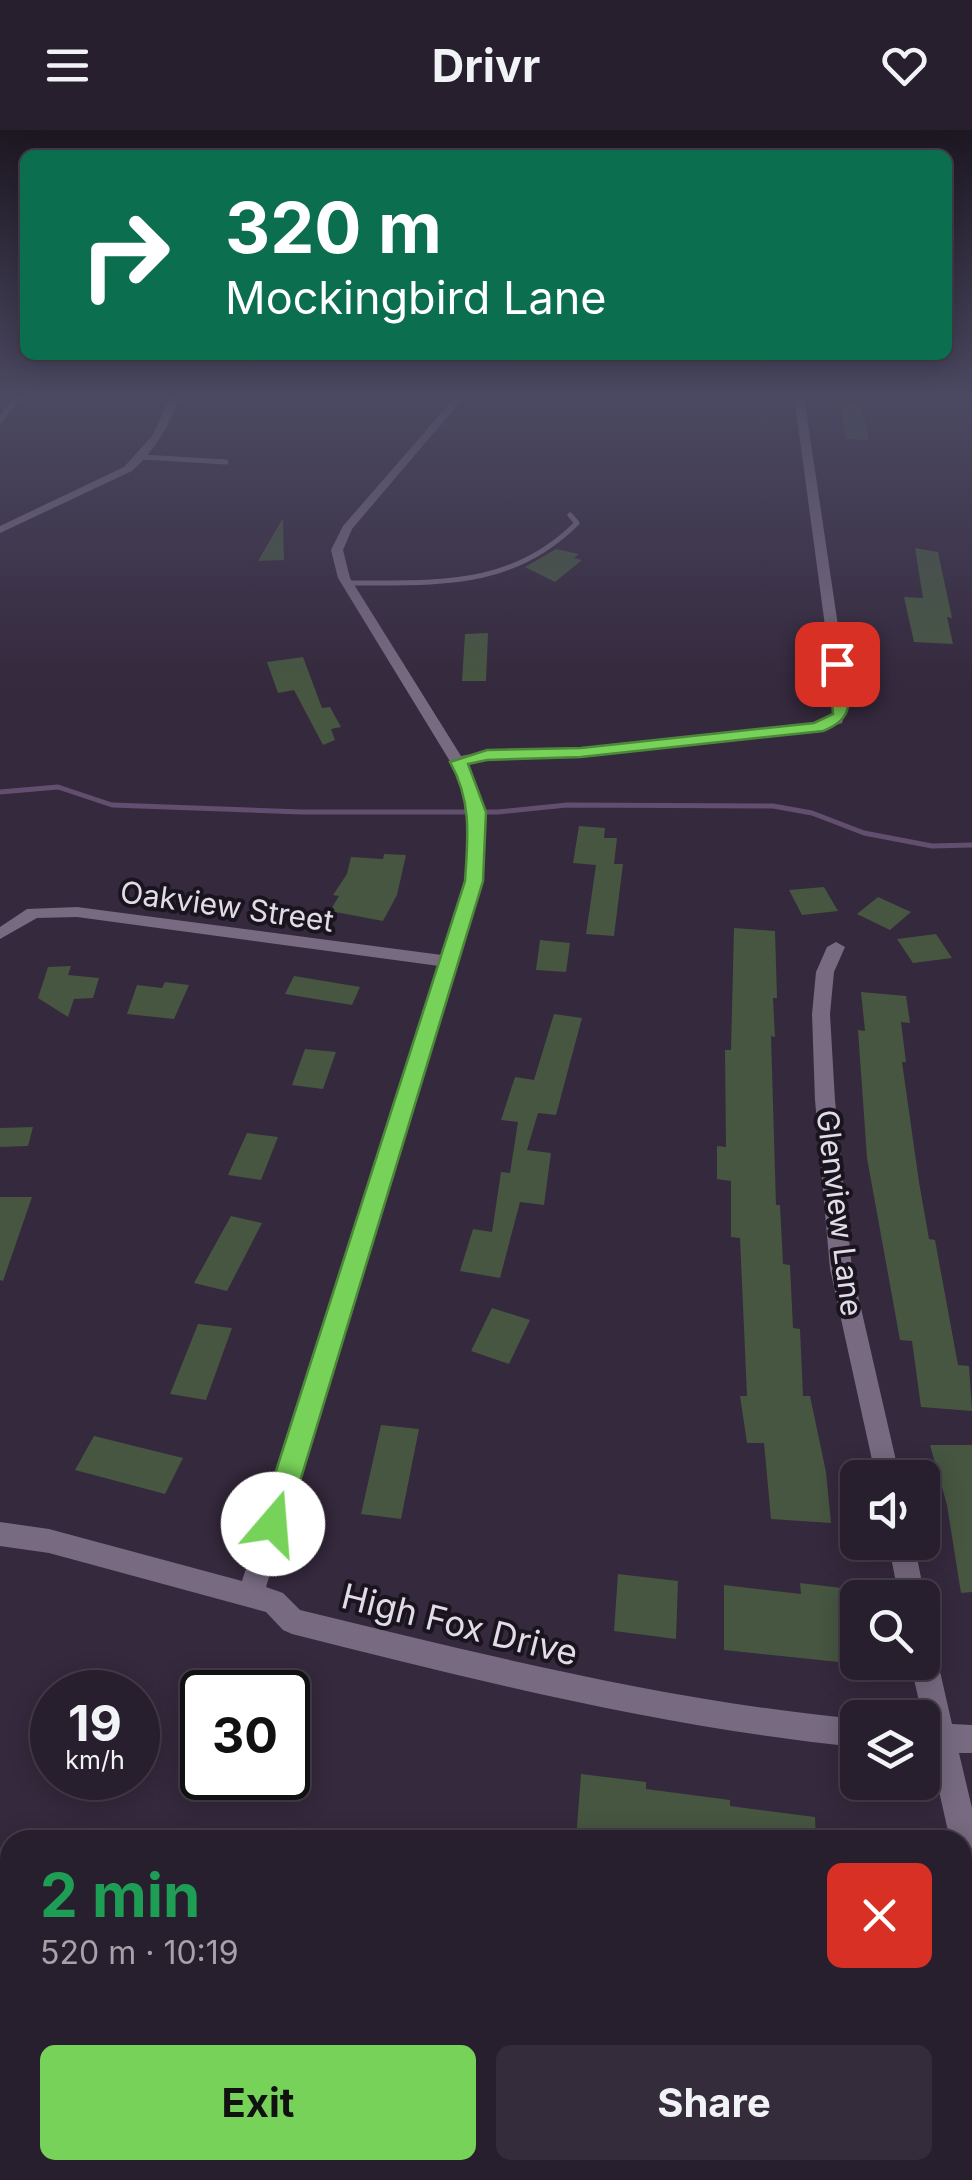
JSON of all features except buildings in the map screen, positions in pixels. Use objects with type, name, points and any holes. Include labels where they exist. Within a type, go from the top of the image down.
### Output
[{"type":"street","points":[[0,530],[85,492]]},
{"type":"street","points":[[250,1595],[452,962],[474,881],[478,812],[469,781],[347,582],[338,550],[347,528],[378,492]]},
{"type":"street","points":[[458,762],[487,755],[581,752],[817,728],[838,720],[842,700],[813,492]]},
{"type":"street","name":"Oakview Street","points":[[0,934],[33,913],[77,912],[452,962]]},
{"type":"street","name":"Glenview Lane","points":[[836,947],[824,972],[821,1014],[825,1100],[841,1269],[884,1460]]},
{"type":"street","name":"High Fox Drive","points":[[0,1534],[50,1540],[274,1602],[292,1621],[584,1693],[762,1726],[840,1732]]},
{"type":"street","points":[[940,1738],[972,1739]]},
{"type":"street","points":[[940,1767],[959,1830]]},
{"type":"lane","points":[[347,582],[490,578],[528,565],[550,549],[577,523],[570,515]]},
{"type":"waterway","points":[[0,792],[58,787],[112,805],[302,812],[498,812],[567,805],[773,806],[812,813],[864,833],[932,846],[972,845]]},
{"type":"route","points":[[273,1524],[452,962],[474,881],[478,812],[469,781],[458,762],[487,755],[581,752],[817,728],[838,720],[841,714],[837,664]]}]
